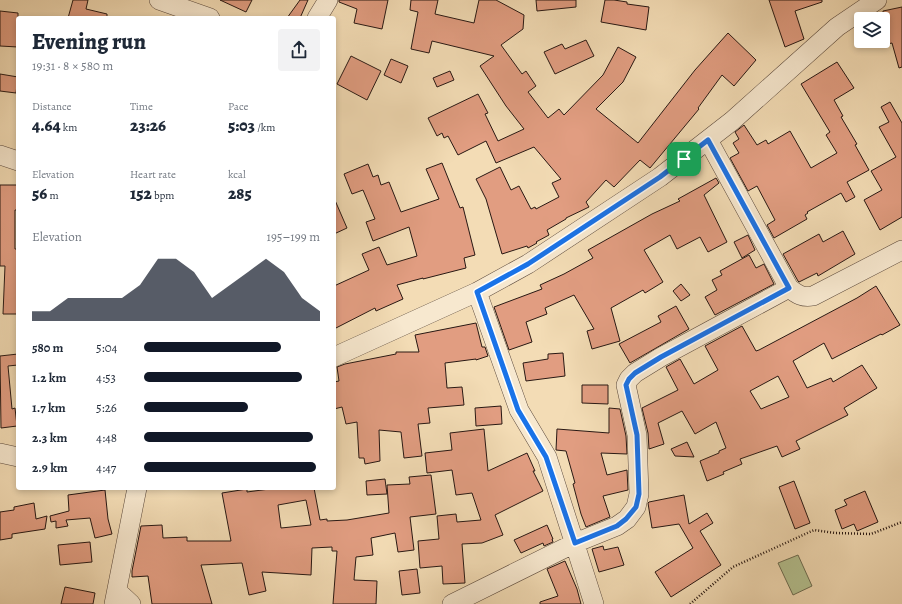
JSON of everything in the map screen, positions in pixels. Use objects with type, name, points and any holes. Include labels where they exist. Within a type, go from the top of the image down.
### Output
[{"type":"street","points":[[159,0],[204,16]]},
{"type":"street","points":[[318,16],[328,0]]},
{"type":"street","points":[[336,356],[477,292],[528,264],[647,186],[732,121],[837,27],[877,0]]},
{"type":"street","points":[[708,140],[789,288],[798,295],[805,298],[814,296],[902,250]]},
{"type":"street","points":[[0,155],[16,160]]},
{"type":"street","points":[[452,604],[575,543],[617,526],[626,519],[636,507],[639,494],[637,435],[626,385],[629,379],[635,373],[661,357],[789,288]]},
{"type":"street","points":[[477,292],[518,410],[546,457],[594,604]]},
{"type":"street","points":[[0,452],[16,456]]},
{"type":"street","points":[[131,604],[115,598],[137,490]]},
{"type":"path","points":[[690,604],[733,567],[814,530],[835,533],[871,534],[902,522]]},
{"type":"green space","points":[[798,555],[812,586],[793,595],[778,563]]},
{"type":"building","points":[[73,0],[88,0],[86,9],[107,14],[107,16],[69,16]]},
{"type":"building","points":[[220,0],[252,0],[246,12]]},
{"type":"building","points":[[300,0],[308,0],[301,16],[288,16]]},
{"type":"building","points":[[339,0],[388,0],[382,29],[354,23],[357,9],[339,2]]},
{"type":"building","points":[[411,0],[438,0],[435,14],[474,23],[479,0],[496,0],[524,15],[523,29],[501,45],[522,74],[526,71],[536,86],[528,92],[548,118],[559,109],[564,115],[603,75],[618,47],[636,57],[623,82],[596,109],[638,143],[695,70],[728,33],[756,60],[734,86],[722,75],[698,108],[699,109],[650,168],[640,160],[614,187],[606,180],[586,202],[589,207],[566,218],[547,230],[549,235],[528,248],[527,246],[502,254],[486,199],[476,179],[500,167],[511,190],[519,186],[531,209],[535,207],[536,209],[559,197],[552,183],[561,179],[534,147],[496,163],[486,141],[458,155],[448,136],[444,138],[442,133],[437,136],[428,118],[478,94],[488,113],[485,114],[498,141],[524,129],[506,106],[480,66],[494,56],[432,41],[429,53],[411,49],[418,12],[410,10]]},
{"type":"building","points":[[536,0],[576,0],[576,7],[537,11]]},
{"type":"building","points":[[605,0],[627,2],[627,4],[649,7],[646,30],[601,22]]},
{"type":"building","points":[[769,0],[822,0],[822,2],[795,11],[804,39],[785,47]]},
{"type":"building","points":[[902,7],[902,67],[899,68],[892,43],[890,43],[890,12],[883,11]]},
{"type":"building","points":[[0,11],[18,13],[18,16],[16,16],[16,47],[0,46]]},
{"type":"building","points":[[586,40],[594,56],[555,74],[544,52],[562,44],[565,49]]},
{"type":"building","points":[[351,56],[381,71],[367,100],[337,84]]},
{"type":"building","points":[[391,59],[408,66],[401,83],[384,75]]},
{"type":"building","points":[[837,62],[854,88],[834,100],[843,116],[841,117],[857,144],[855,145],[869,170],[847,182],[855,197],[846,202],[841,193],[807,212],[808,213],[805,215],[807,219],[774,238],[767,225],[775,220],[757,186],[748,191],[730,158],[739,153],[733,143],[739,139],[735,132],[744,125],[757,145],[766,140],[768,144],[790,131],[811,168],[837,153],[826,135],[830,132],[801,84]]},
{"type":"building","points":[[450,71],[454,80],[437,87],[433,78]]},
{"type":"building","points":[[0,74],[16,77],[16,93],[0,91]]},
{"type":"building","points":[[890,102],[902,123],[902,217],[880,230],[864,200],[882,190],[871,171],[896,157],[879,127],[889,122],[881,107]]},
{"type":"building","points":[[442,163],[460,208],[463,207],[475,255],[464,258],[466,268],[397,285],[403,299],[376,311],[375,308],[336,328],[336,285],[369,270],[362,254],[379,247],[387,265],[417,256],[409,227],[373,241],[366,222],[375,219],[363,190],[352,194],[344,174],[368,164],[373,177],[378,175],[381,185],[389,182],[401,212],[439,199],[426,169]]},
{"type":"building","points":[[716,178],[719,183],[704,195],[727,242],[708,252],[700,237],[677,249],[670,235],[644,250],[663,282],[645,293],[643,290],[611,308],[620,341],[592,349],[587,331],[594,329],[574,295],[545,308],[547,314],[526,322],[532,342],[509,350],[494,307],[542,289],[540,285],[593,258],[588,250],[652,214],[680,201],[678,199]]},
{"type":"building","points":[[0,185],[16,185],[16,314],[3,314],[5,266],[0,266]]},
{"type":"building","points":[[336,203],[347,228],[336,233]]},
{"type":"building","points":[[843,231],[855,254],[818,276],[817,273],[799,282],[783,254],[819,234],[823,242]]},
{"type":"building","points":[[748,235],[755,250],[742,258],[734,242]]},
{"type":"building","points":[[749,255],[756,268],[764,264],[774,284],[715,315],[705,297],[717,290],[712,280],[722,275],[720,271]]},
{"type":"building","points":[[681,284],[690,295],[681,301],[673,291]]},
{"type":"building","points":[[876,286],[900,325],[832,359],[824,343],[793,361],[807,388],[831,378],[833,382],[862,365],[877,388],[844,408],[848,415],[796,441],[800,449],[782,457],[777,446],[740,459],[742,464],[707,481],[700,461],[719,453],[719,451],[726,448],[716,422],[695,434],[682,411],[658,423],[664,444],[649,449],[648,433],[642,408],[678,390],[666,367],[680,359],[694,384],[718,370],[705,346],[742,326],[756,351],[857,298]],"holes":[[[778,376],[789,397],[761,409],[750,391]]]},
{"type":"building","points":[[676,306],[689,329],[630,363],[619,344],[661,322],[658,316]]},
{"type":"building","points":[[476,323],[482,347],[485,347],[488,356],[476,360],[445,363],[447,388],[462,387],[464,405],[428,408],[430,423],[418,424],[422,456],[404,458],[401,432],[379,430],[380,461],[365,464],[364,458],[359,458],[357,422],[346,424],[342,407],[336,408],[336,382],[339,381],[337,367],[345,364],[396,354],[396,352],[419,352],[415,335]]},
{"type":"building","points":[[563,353],[565,376],[526,381],[523,363],[548,359],[548,354]]},
{"type":"building","points":[[16,354],[16,365],[8,366],[12,409],[15,408],[16,426],[1,428],[0,356]]},
{"type":"building","points":[[582,385],[608,385],[608,404],[582,403]]},
{"type":"building","points":[[501,406],[502,424],[476,426],[475,408]]},
{"type":"building","points":[[609,408],[620,409],[626,436],[627,454],[601,453],[607,475],[627,470],[628,490],[603,496],[610,517],[586,527],[573,484],[575,483],[566,451],[556,450],[557,429],[609,433]]},
{"type":"building","points":[[484,429],[488,471],[527,453],[535,471],[533,471],[543,491],[495,515],[503,535],[482,543],[462,544],[465,583],[443,584],[442,566],[420,568],[418,541],[439,539],[437,516],[456,514],[457,522],[481,520],[472,493],[456,495],[452,470],[427,473],[425,453],[452,450],[450,433]]},
{"type":"building","points":[[687,442],[694,457],[675,456],[671,449]]},
{"type":"building","points":[[431,475],[436,514],[410,517],[414,550],[398,552],[395,533],[371,538],[373,555],[356,557],[354,580],[377,581],[376,604],[333,604],[337,551],[332,551],[332,547],[312,548],[311,575],[262,572],[266,591],[249,595],[242,563],[201,565],[212,604],[152,604],[148,576],[132,577],[141,526],[162,525],[163,538],[187,537],[187,541],[231,541],[222,493],[241,490],[247,490],[247,492],[262,490],[314,490],[320,520],[327,519],[327,521],[347,520],[389,513],[387,485],[410,484],[409,477]],"holes":[[[306,500],[311,525],[281,528],[278,505]]]},
{"type":"building","points":[[385,479],[387,494],[367,495],[366,481]]},
{"type":"building","points":[[794,481],[810,523],[795,529],[779,487]]},
{"type":"building","points":[[105,490],[108,519],[112,534],[95,538],[90,518],[66,520],[68,526],[56,528],[56,521],[51,522],[50,516],[69,511],[68,495]]},
{"type":"building","points":[[865,491],[878,522],[857,531],[854,524],[842,529],[835,510],[847,505],[844,500]]},
{"type":"building","points":[[684,495],[689,524],[707,513],[713,523],[700,531],[721,565],[671,597],[655,572],[693,548],[679,524],[652,528],[648,503]]},
{"type":"building","points":[[34,503],[36,519],[47,516],[45,529],[12,534],[12,538],[0,540],[0,512],[14,510],[14,507]]},
{"type":"building","points":[[547,525],[553,542],[544,546],[543,543],[521,553],[514,540]]},
{"type":"building","points":[[90,542],[92,562],[60,565],[58,545]]},
{"type":"building","points":[[603,546],[604,550],[618,547],[624,565],[599,572],[592,549]]},
{"type":"building","points":[[565,561],[577,589],[581,604],[540,604],[540,602],[558,596],[547,569]]},
{"type":"building","points":[[417,569],[420,593],[402,595],[399,571]]},
{"type":"building","points":[[65,587],[95,593],[93,604],[61,604]]},
{"type":"route","points":[[708,140],[789,288],[661,357],[635,373],[629,379],[626,385],[637,435],[639,494],[636,507],[626,519],[617,526],[575,543],[546,457],[518,410],[477,292],[528,264],[660,177],[684,159],[708,140]]}]
